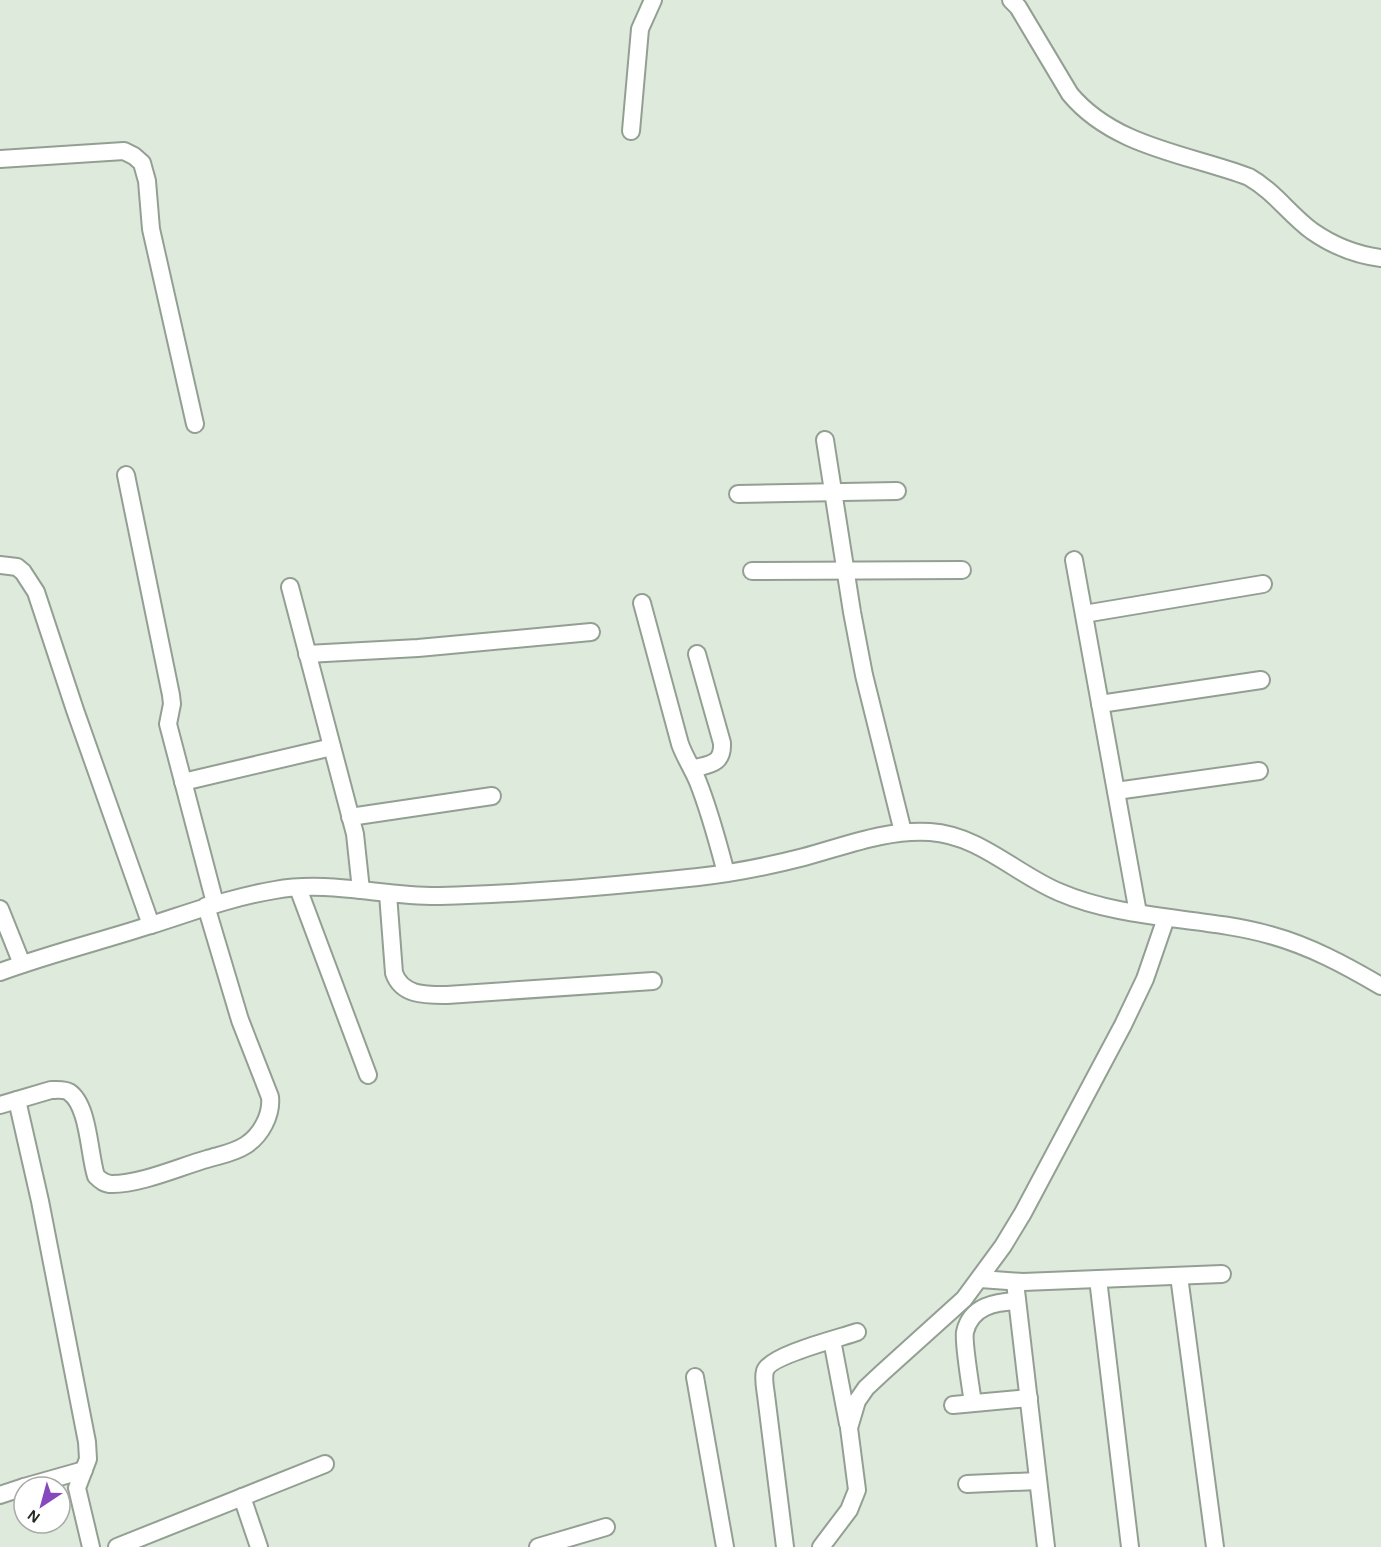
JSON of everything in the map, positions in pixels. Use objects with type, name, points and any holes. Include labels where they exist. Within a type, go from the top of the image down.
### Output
[{"type":"street","points":[[631,131],[640,28],[652,0]]},
{"type":"street","points":[[1011,0],[1018,7],[1070,94],[1095,119],[1121,134],[1249,177],[1265,186],[1312,231],[1353,252],[1381,258]]},
{"type":"street","points":[[0,159],[124,151],[142,163],[147,181],[151,229],[195,424]]},
{"type":"street","points":[[825,440],[864,675],[903,832]]},
{"type":"street","points":[[0,1105],[51,1090],[60,1089],[69,1092],[81,1110],[96,1176],[101,1181],[110,1184],[142,1179],[237,1150],[253,1139],[268,1117],[271,1108],[270,1097],[240,1020],[210,905],[168,724],[171,695],[126,475]]},
{"type":"street","points":[[738,494],[897,491]]},
{"type":"street","points":[[1074,560],[1138,913]]},
{"type":"street","points":[[0,565],[17,567],[36,592],[151,925]]},
{"type":"street","points":[[752,571],[962,570]]},
{"type":"street","points":[[1084,614],[1263,584]]},
{"type":"street","points":[[290,587],[354,834],[360,890]]},
{"type":"street","points":[[642,603],[680,744],[708,807],[726,873]]},
{"type":"street","points":[[307,654],[418,648],[591,632]]},
{"type":"street","points":[[692,769],[718,760],[722,753],[722,744],[697,654]]},
{"type":"street","points":[[1100,704],[1262,680]]},
{"type":"street","points":[[183,782],[332,747]]},
{"type":"street","points":[[1116,791],[1259,771]]},
{"type":"street","points":[[350,817],[492,796]]},
{"type":"street","points":[[0,972],[210,905],[277,889],[318,886],[388,894],[439,896],[538,891],[726,873],[783,862],[903,832],[933,832],[976,845],[1061,893],[1103,906],[1138,913],[1268,934],[1309,948],[1381,986]]},
{"type":"street","points":[[298,888],[368,1075]]},
{"type":"street","points":[[388,894],[394,973],[397,982],[413,992],[447,995],[653,981]]},
{"type":"street","points":[[0,909],[22,964]]},
{"type":"street","points":[[849,1428],[857,1401],[866,1388],[964,1299],[1003,1246],[1023,1213],[1123,1025],[1145,979],[1166,918]]},
{"type":"street","points":[[17,1100],[40,1201],[87,1442],[88,1459],[76,1488],[91,1547]]},
{"type":"street","points":[[980,1279],[1015,1282],[1222,1274]]},
{"type":"street","points":[[1179,1276],[1215,1547]]},
{"type":"street","points":[[1098,1279],[1130,1547]]},
{"type":"street","points":[[1015,1282],[1046,1547]]},
{"type":"street","points":[[973,1403],[964,1333],[977,1312],[987,1305],[998,1301],[1017,1301]]},
{"type":"street","points":[[785,1547],[766,1395],[765,1370],[770,1363],[782,1356],[857,1332]]},
{"type":"street","points":[[819,1546],[849,1510],[857,1490],[849,1428],[832,1340]]},
{"type":"street","points":[[695,1377],[725,1547]]},
{"type":"street","points":[[953,1405],[1029,1398]]},
{"type":"street","points":[[117,1547],[325,1464]]},
{"type":"street","points":[[66,1475],[84,1470]]},
{"type":"street","points":[[967,1484],[1038,1481]]},
{"type":"street","points":[[242,1497],[259,1547]]},
{"type":"street","points":[[538,1547],[606,1527]]}]
